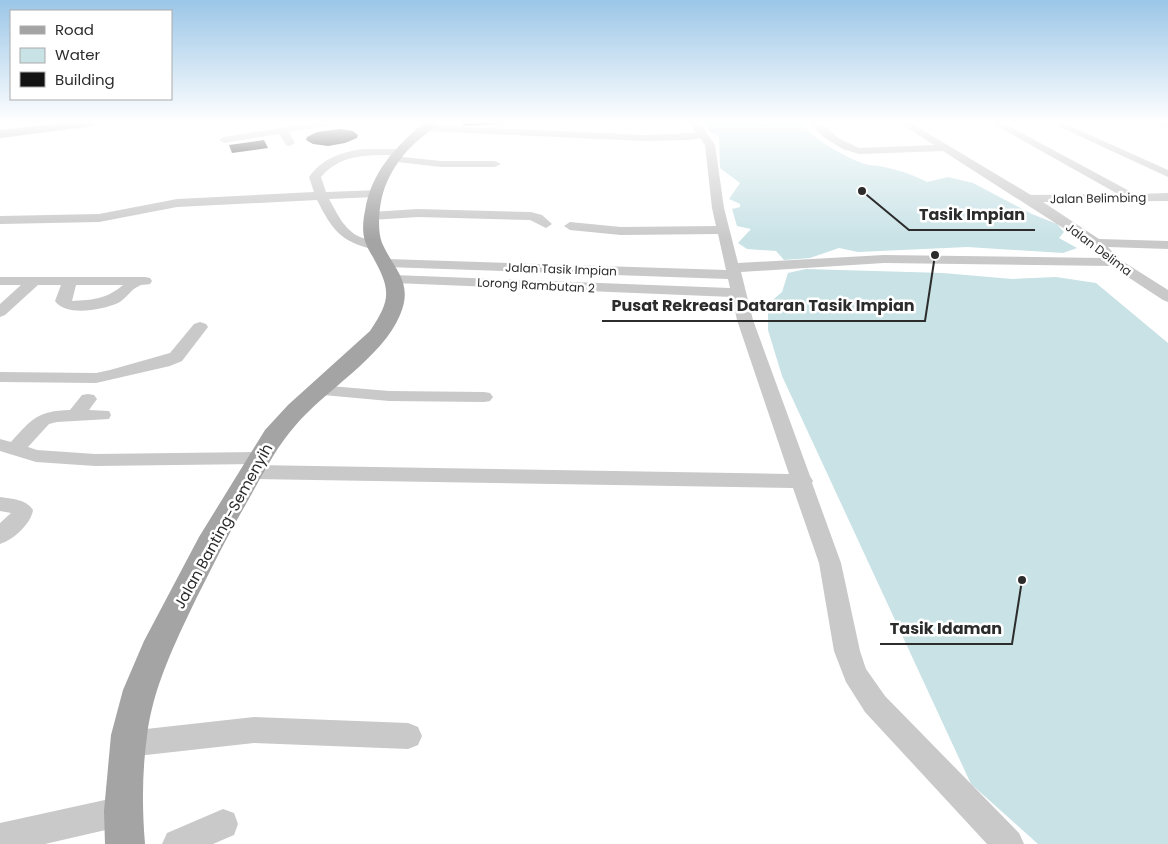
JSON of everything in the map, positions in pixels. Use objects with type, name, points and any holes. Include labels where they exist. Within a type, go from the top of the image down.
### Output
[{"type":"main road","points":[[373,205],[393,161]]},
{"type":"main road","name":"Jalan Banting-Semenyih","points":[[125,844],[123,811],[128,744],[140,690],[155,650],[213,537],[274,434],[296,410],[354,359],[378,335],[390,316],[397,296],[385,262],[373,205]]},
{"type":"street","points":[[330,161],[316,177],[316,186],[321,196],[344,233],[357,240],[385,262]]},
{"type":"street","points":[[428,161],[441,164],[494,164]]},
{"type":"street","points":[[712,161],[718,208],[745,320],[803,481],[830,563],[847,651],[855,674],[876,704],[1008,844]]},
{"type":"street","name":"Jalan Delima","points":[[966,161],[1028,198],[1096,243],[1114,262],[1168,297]]},
{"type":"street","points":[[1067,161],[1132,197]]},
{"type":"street","points":[[1140,161],[1168,174]]},
{"type":"street","points":[[0,220],[99,218],[177,203],[321,196],[418,213],[531,216],[538,218],[546,224]]},
{"type":"street","name":"Jalan Belimbing","points":[[1028,198],[1168,197]]},
{"type":"street","points":[[570,226],[621,231],[724,230]]},
{"type":"street","points":[[1096,243],[1168,245]]},
{"type":"street","name":"Lorong Rambutan 2","points":[[385,262],[736,279],[884,259],[1114,262]]},
{"type":"street","points":[[0,312],[34,281]]},
{"type":"street","points":[[2,283],[34,281],[70,281],[140,281],[122,295],[105,303],[65,305],[62,301],[70,281]]},
{"type":"street","points":[[0,377],[96,378],[113,375],[141,366],[164,362],[176,357],[200,327]]},
{"type":"street","points":[[318,390],[389,396],[484,397]]},
{"type":"street","points":[[76,415],[88,399]]},
{"type":"street","points":[[8,447],[42,420],[56,416],[102,415]]},
{"type":"street","points":[[8,447],[36,456],[95,460],[803,481]]},
{"type":"street","points":[[0,504],[22,510],[22,516],[0,536]]},
{"type":"street","points":[[128,744],[254,730],[408,736]]},
{"type":"street","points":[[0,839],[123,811]]},
{"type":"street","points":[[178,844],[223,824]]},
{"type":"water","points":[[720,161],[858,161],[867,165],[882,166],[901,171],[927,182],[948,177],[973,183],[1032,214],[1057,224],[1064,232],[1059,238],[1077,248],[1063,253],[967,247],[858,252],[839,248],[810,258],[784,260],[776,251],[747,249],[738,243],[751,229],[737,226],[732,209],[740,207],[740,204],[729,199],[740,183],[720,168]]},
{"type":"water","points":[[806,269],[943,273],[1012,279],[1056,277],[1096,283],[1168,343],[1168,844],[1038,844],[971,784],[782,376],[768,330],[768,304],[782,292],[788,273]]},
{"type":"place","name":"Tasik Impian","points":[[862,191]]},
{"type":"place","name":"Pusat Rekreasi Dataran Tasik Impian","points":[[935,255]]},
{"type":"place","name":"Tasik Idaman","points":[[1022,580]]}]
